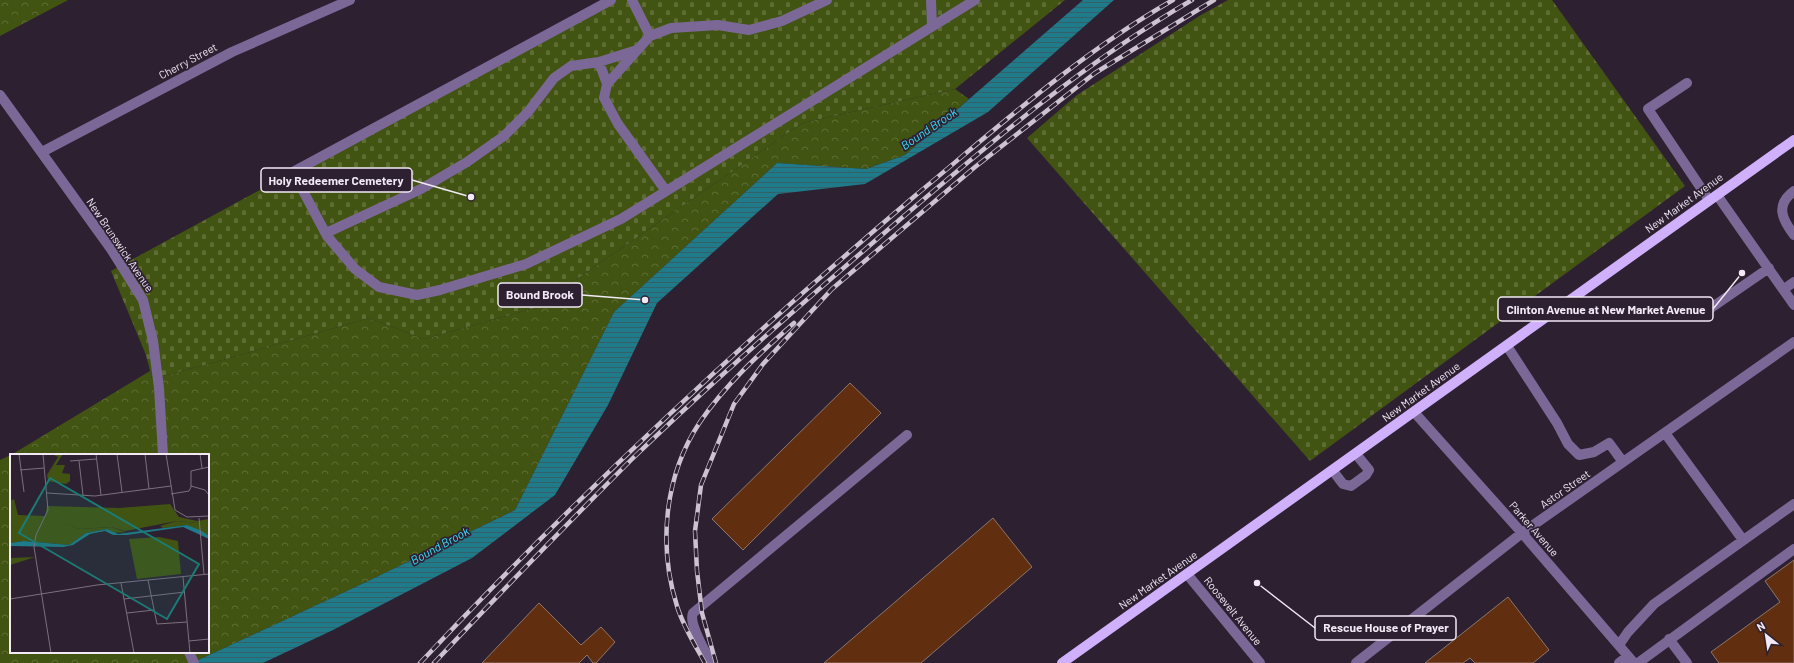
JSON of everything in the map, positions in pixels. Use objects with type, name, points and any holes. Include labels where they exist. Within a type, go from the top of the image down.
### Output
[{"type":"main road","name":"New Market Avenue","points":[[1062,663],[1333,471],[1794,140]]},
{"type":"street","name":"Cherry Street","points":[[42,152],[232,52],[350,0]]},
{"type":"street","points":[[267,188],[293,172],[611,0]]},
{"type":"street","points":[[632,0],[650,36]]},
{"type":"street","points":[[666,191],[618,124],[604,98],[607,84],[650,36],[671,28],[718,25],[750,30],[782,21],[827,0]]},
{"type":"street","points":[[931,0],[932,26]]},
{"type":"street","points":[[293,172],[326,233],[355,269],[378,287],[417,295],[481,279],[526,264],[621,219],[975,0]]},
{"type":"street","points":[[326,233],[421,189],[467,162],[504,136],[528,112],[554,78],[571,66],[598,62],[638,50]]},
{"type":"street","points":[[598,62],[607,84]]},
{"type":"street","points":[[1687,83],[1648,109],[1713,197],[1769,268],[1794,305]]},
{"type":"street","name":"New Brunswick Avenue","points":[[0,95],[111,249],[143,300],[153,341],[158,380],[163,454]]},
{"type":"street","points":[[1794,191],[1786,196],[1782,209],[1783,219],[1794,235]]},
{"type":"street","points":[[1708,310],[1769,268]]},
{"type":"street","points":[[1784,289],[1794,282]]},
{"type":"street","name":"Astor Street","points":[[1356,663],[1522,533],[1794,342]]},
{"type":"street","points":[[1507,346],[1557,423],[1568,444],[1579,455],[1594,452],[1609,443],[1623,462]]},
{"type":"street","name":"Parker Avenue","points":[[1414,412],[1522,533],[1631,659]]},
{"type":"street","points":[[1665,433],[1743,540]]},
{"type":"street","points":[[711,663],[693,624],[691,616],[693,613],[907,435]]},
{"type":"street","points":[[1333,471],[1343,484],[1351,486],[1366,475],[1369,470],[1356,454]]},
{"type":"street","points":[[1619,645],[1628,632],[1654,604],[1794,504]]},
{"type":"street","points":[[1638,663],[1794,549]]},
{"type":"street","name":"Roosevelt Avenue","points":[[1187,574],[1260,663]]},
{"type":"street","points":[[1669,639],[1687,663]]},
{"type":"street","points":[[189,653],[194,663]]},
{"type":"street","points":[[1619,663],[1631,659]]},
{"type":"green space","points":[[0,0],[68,0],[0,36]]},
{"type":"green space","points":[[609,0],[1065,0],[955,89],[802,123],[535,308],[424,339],[369,318],[152,379],[146,355],[111,271]]},
{"type":"green space","points":[[1228,0],[1552,0],[1685,186],[1310,461],[1027,138],[1077,95],[1201,15]]},
{"type":"green space","points":[[955,89],[969,99],[905,155],[866,169],[777,163],[614,312],[515,510],[366,582],[192,663],[0,663],[0,460],[10,455],[10,653],[209,653],[209,454],[13,454],[150,371],[152,379],[369,318],[424,339],[535,308],[802,123]]},
{"type":"water","points":[[1083,0],[1114,0],[988,112],[865,184],[778,194],[657,303],[608,405],[555,495],[472,558],[333,630],[263,663],[192,663],[366,582],[515,510],[614,312],[777,163],[866,169],[905,155]]},
{"type":"building","points":[[850,383],[881,413],[743,550],[712,519]]},
{"type":"building","points":[[993,518],[1032,567],[921,663],[824,663]]},
{"type":"building","points":[[1794,560],[1794,663],[1719,663],[1711,652],[1780,602],[1765,581]]},
{"type":"building","points":[[1508,597],[1549,650],[1533,663],[1475,663],[1470,658],[1463,663],[1425,663]]},
{"type":"building","points":[[539,603],[581,645],[601,627],[615,642],[596,663],[593,663],[587,655],[579,663],[482,663]]},
{"type":"railway","points":[[420,663],[479,601],[600,481],[661,422],[787,307],[916,195],[1040,92],[1105,43],[1173,0]]},
{"type":"railway","points":[[434,663],[532,560],[632,459],[729,368],[796,309],[1003,133],[1114,50],[1152,24],[1192,0]]},
{"type":"railway","points":[[716,663],[702,613],[697,571],[695,531],[701,485],[734,404],[763,364],[832,289],[975,167],[1095,73],[1214,0]]},
{"type":"railway","points":[[705,663],[682,621],[671,583],[666,536],[672,488],[688,443],[710,408],[732,382],[768,346],[794,323]]},
{"type":"place","name":"Holy Redeemer Cemetery","points":[[471,197]]},
{"type":"place","name":"Clinton Avenue at New Market Avenue","points":[[1742,273]]},
{"type":"place","name":"Bound Brook","points":[[645,300]]},
{"type":"place","name":"Rescue House of Prayer","points":[[1257,583]]}]
